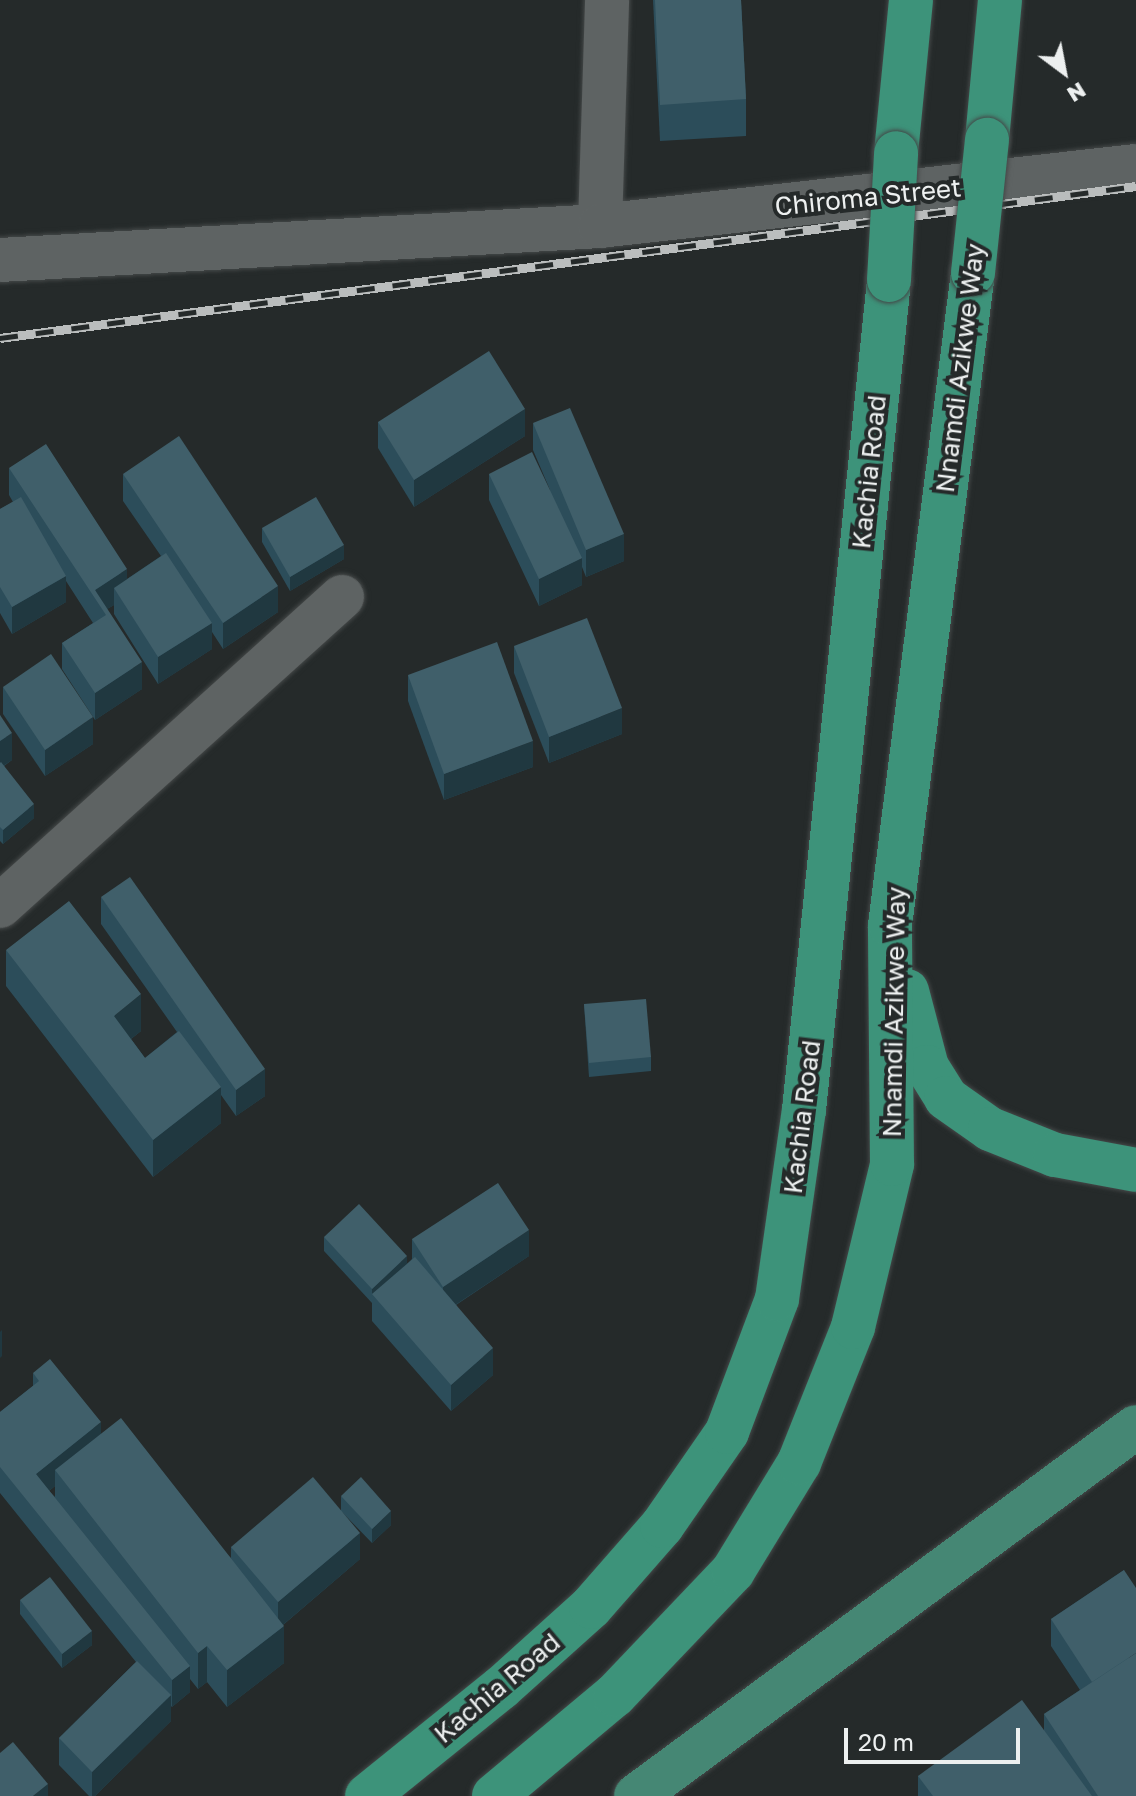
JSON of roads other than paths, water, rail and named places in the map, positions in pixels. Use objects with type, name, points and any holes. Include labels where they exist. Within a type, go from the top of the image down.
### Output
[{"type":"highway","name":"Kachia Road","points":[[367,1796],[501,1688],[591,1607],[662,1526],[727,1432],[777,1299],[804,1110],[889,280],[896,153],[911,0]]},
{"type":"highway","name":"Nnamdi Azikwe Way","points":[[494,1796],[615,1695],[733,1571],[799,1463],[853,1327],[892,1164],[890,925],[973,273],[1000,0]]},
{"type":"highway","points":[[890,925],[927,1067],[946,1098],[990,1129],[1055,1155],[1136,1170]]},
{"type":"main road","points":[[636,1796],[1136,1427]]},
{"type":"street","points":[[600,226],[607,0]]},
{"type":"street","name":"Chiroma Street","points":[[0,260],[600,226],[1136,166]]},
{"type":"street","points":[[0,906],[342,597]]},
{"type":"railway","points":[[0,338],[1136,186]]}]
